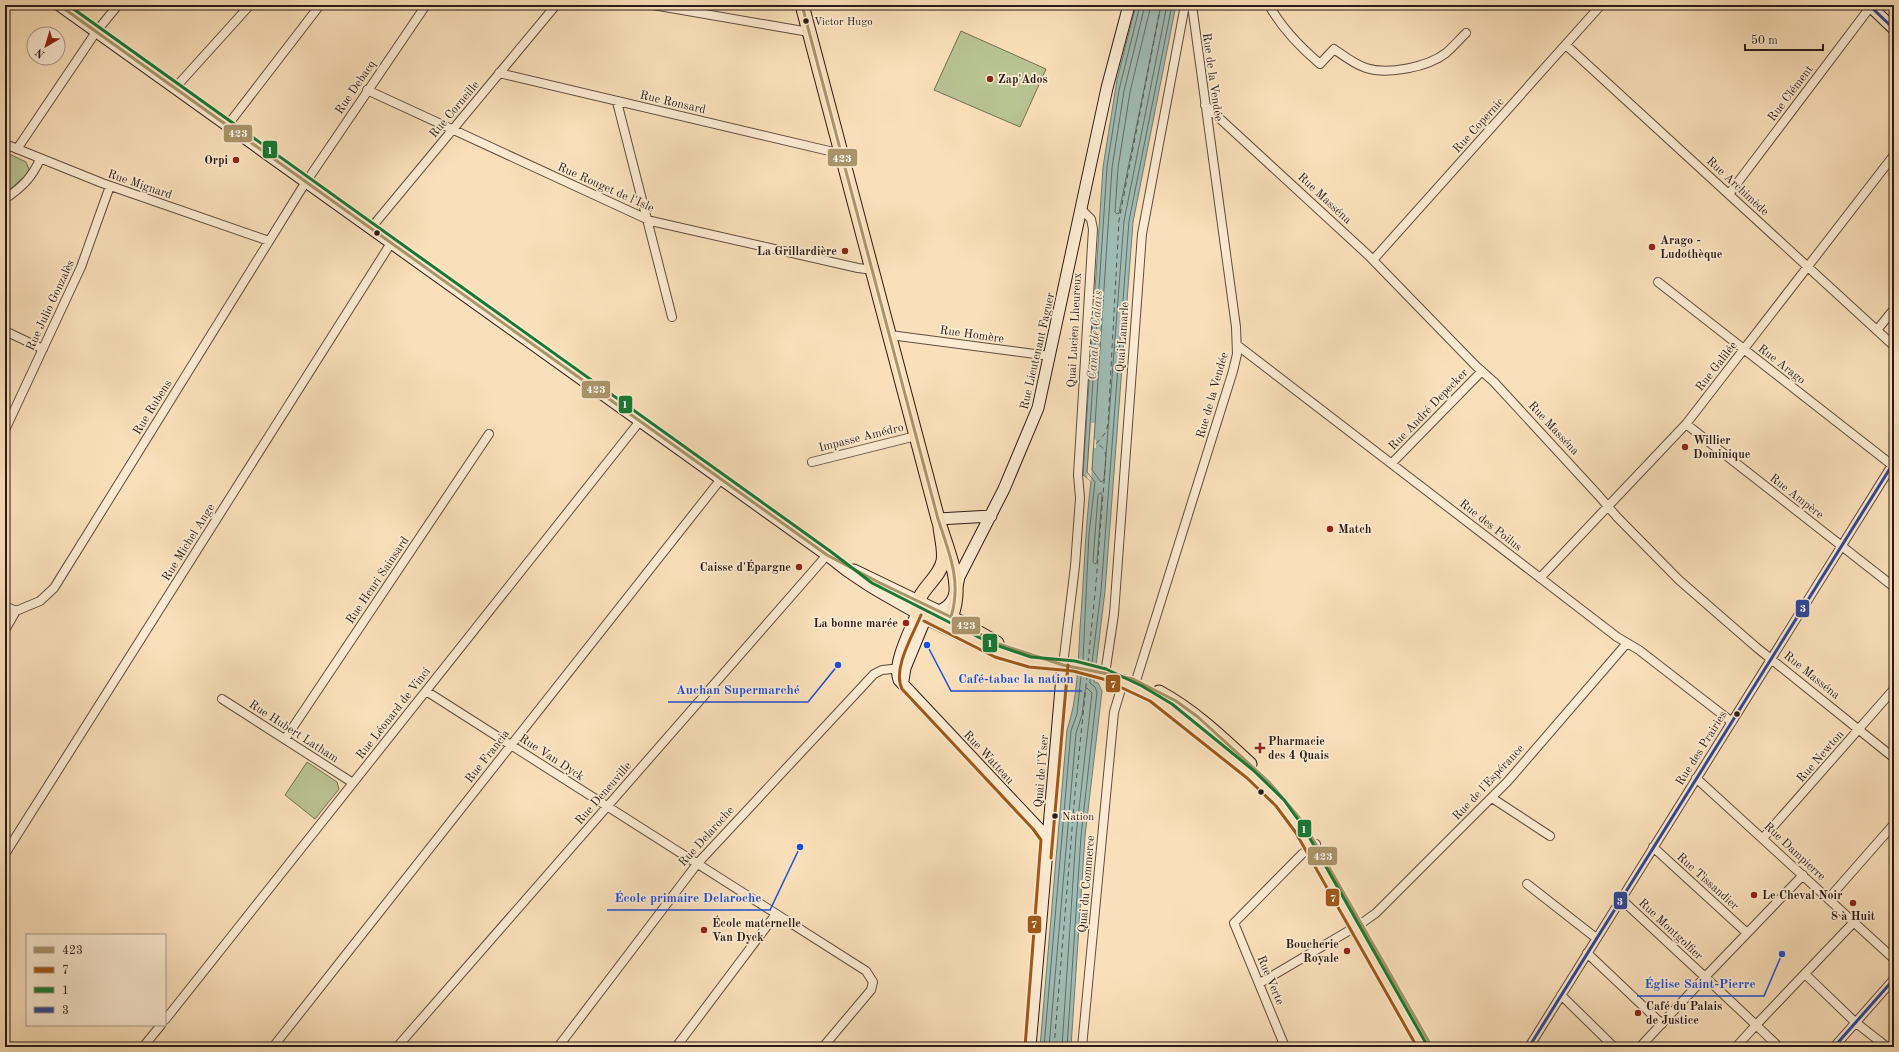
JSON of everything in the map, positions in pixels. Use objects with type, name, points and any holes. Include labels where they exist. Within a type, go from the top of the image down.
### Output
[{"type":"main road","points":[[802,5],[939,523],[954,571],[957,590],[955,605],[951,617],[996,643],[1063,664],[1105,674],[1130,682],[1176,702],[1198,716],[1230,745],[1292,808],[1358,925],[1432,1047]]},
{"type":"main road","points":[[939,523],[943,560],[921,609],[997,652],[1030,662],[1063,664]]},
{"type":"main road","points":[[1358,925],[1423,1047]]},
{"type":"street","points":[[59,5],[827,555],[880,583],[921,609],[901,668]]},
{"type":"street","points":[[17,149],[96,32],[118,5]]},
{"type":"street","points":[[175,88],[250,5]]},
{"type":"street","points":[[227,126],[320,5]]},
{"type":"street","name":"Rue Debacq","points":[[306,182],[426,5]]},
{"type":"street","name":"Rue Corneille","points":[[371,228],[556,5]]},
{"type":"street","points":[[652,5],[810,32]]},
{"type":"street","points":[[1081,209],[1114,55],[1129,5]]},
{"type":"street","name":"Quai Lamarle","points":[[1105,674],[1114,614],[1142,234],[1185,5]]},
{"type":"street","name":"Rue de la Vendée","points":[[1130,682],[1223,406],[1236,359],[1237,345],[1192,5]]},
{"type":"street","points":[[1269,5],[1286,31],[1296,43],[1320,64],[1334,49],[1350,60],[1366,68],[1385,71],[1405,69],[1431,61],[1446,53],[1466,33]]},
{"type":"street","name":"Rue Copernic","points":[[1373,260],[1601,5]]},
{"type":"street","points":[[1870,6],[1894,29]]},
{"type":"street","name":"Rue Clément","points":[[1729,194],[1870,6]]},
{"type":"street","name":"Rue Archimède","points":[[1566,44],[1894,346]]},
{"type":"street","name":"Rue Ronsard","points":[[499,74],[842,154]]},
{"type":"street","name":"Rue Rouget de l'Isle","points":[[367,90],[647,219],[858,268],[873,270]]},
{"type":"street","points":[[617,102],[672,317]]},
{"type":"street","name":"Rue Masséna","points":[[1205,105],[1373,260],[1494,382],[1617,517],[1679,580],[1756,647],[1772,658],[1894,758]]},
{"type":"street","name":"Rue Mignard","points":[[5,144],[110,186],[269,241]]},
{"type":"street","name":"Rue Galilée","points":[[1540,578],[1609,507],[1686,424],[1894,155]]},
{"type":"street","points":[[5,199],[27,182],[34,174],[40,159]]},
{"type":"street","name":"Rue Rubens","points":[[16,611],[40,601],[54,588],[306,182]]},
{"type":"street","name":"Rue Julio Gonzalès","points":[[5,430],[81,267],[110,186]]},
{"type":"street","name":"Rue Lieutenant Faguer","points":[[921,609],[939,611],[950,603],[957,590],[959,577],[991,516],[1034,420],[1042,397],[1081,209]]},
{"type":"street","name":"Quai Lucien Lheureux","points":[[1063,664],[1075,566],[1080,498],[1078,475],[1093,229],[1090,219],[1081,209]]},
{"type":"street","name":"Rue Michel Ange","points":[[5,854],[391,243]]},
{"type":"street","name":"Rue Arago","points":[[1658,282],[1893,464]]},
{"type":"street","points":[[1877,330],[1894,309]]},
{"type":"street","points":[[5,331],[43,349]]},
{"type":"street","name":"Rue Homère","points":[[890,335],[1050,356]]},
{"type":"street","name":"Rue des Poilus","points":[[1237,345],[1617,637],[1639,650],[1732,722]]},
{"type":"street","name":"Rue André Depecker","points":[[1392,463],[1482,371]]},
{"type":"street","name":"Rue Léonard de Vinci","points":[[166,1019],[640,421]]},
{"type":"street","name":"Rue Ampère","points":[[1686,424],[1894,587]]},
{"type":"street","name":"Rue Henri Sainsard","points":[[285,739],[489,434]]},
{"type":"street","name":"Impasse Amédro","points":[[812,462],[916,436]]},
{"type":"street","name":"Rue des Prairies","points":[[1532,1046],[1560,995],[1893,464]]},
{"type":"street","name":"Rue Francia","points":[[273,1047],[721,479]]},
{"type":"street","points":[[939,523],[991,516]]},
{"type":"street","name":"Rue Deneuville","points":[[398,1047],[827,555]]},
{"type":"street","points":[[5,606],[16,611],[5,630]]},
{"type":"street","points":[[939,611],[951,617]]},
{"type":"street","name":"Rue de l'Espérance","points":[[1260,983],[1376,913],[1492,798],[1627,643]]},
{"type":"street","name":"Quai de l'Yser","points":[[1030,1047],[1063,664]]},
{"type":"street","name":"Rue Watteau","points":[[901,668],[903,679],[908,690],[1042,832],[1047,844]]},
{"type":"street","name":"Rue Delaroche","points":[[558,1047],[697,864],[874,674],[882,670],[901,668]]},
{"type":"street","name":"Quai du Commerce","points":[[1082,1047],[1114,712],[1130,682]]},
{"type":"street","name":"Rue Newton","points":[[1764,838],[1894,689]]},
{"type":"street","name":"Rue Van Dyck","points":[[426,691],[866,971],[873,982],[869,993],[823,1047]]},
{"type":"street","name":"Rue Hubert Latham","points":[[222,699],[353,783]]},
{"type":"street","name":"Rue Dampierre","points":[[1696,778],[1764,838],[1894,959]]},
{"type":"street","points":[[1492,798],[1550,836]]},
{"type":"street","points":[[1828,898],[1894,824]]},
{"type":"street","name":"Rue Verte","points":[[1285,1047],[1234,922],[1313,846]]},
{"type":"street","name":"Rue Tissandier","points":[[1653,847],[1747,933]]},
{"type":"street","points":[[1640,1047],[1803,875]]},
{"type":"street","points":[[1527,884],[1596,938]]},
{"type":"street","name":"Rue Montgolfier","points":[[1620,899],[1779,1047]]},
{"type":"street","points":[[676,1047],[776,914]]},
{"type":"street","points":[[1736,1047],[1854,922]]},
{"type":"street","points":[[1587,953],[1662,1024]]},
{"type":"street","points":[[1805,974],[1855,1022],[1887,1047]]},
{"type":"street","points":[[1834,1047],[1894,979]]},
{"type":"street","points":[[1560,995],[1614,1047]]},
{"type":"street","points":[[143,1047],[160,1026]]},
{"type":"green space","name":"Zap'Ados","points":[[961,31],[1046,69],[1020,127],[934,90]]},
{"type":"green space","points":[[5,152],[26,162],[29,169],[26,175],[5,194]]},
{"type":"green space","points":[[307,762],[337,782],[339,789],[315,819],[285,795]]},
{"type":"water","name":"Canal de Calais","points":[[1136,5],[1176,5],[1133,222],[1105,591],[1094,682],[1098,683],[1102,691],[1085,836],[1071,1047],[1040,1047],[1067,730],[1071,718],[1078,667],[1091,481],[1083,475],[1103,167],[1117,80]]},
{"type":"pier","points":[[1091,423],[1095,423],[1094,439],[1096,440],[1096,448],[1093,448],[1091,481],[1087,478]]},
{"type":"ferry route","points":[[1088,663],[1106,457],[1103,449],[1096,444],[1106,432],[1108,424],[1119,220],[1161,5]]},
{"type":"ferry route","points":[[1054,1047],[1075,793],[1087,676]]},
{"type":"transit line","name":"423","points":[[59,5],[827,555],[880,583],[951,617],[996,643],[1063,665],[1133,679],[1176,701],[1198,717],[1269,782],[1303,822],[1432,1047]]},
{"type":"transit line","name":"1","points":[[68,5],[830,551],[872,583],[990,643],[1031,657],[1075,661],[1106,669],[1142,686],[1172,704],[1253,770],[1284,800],[1304,828],[1427,1045]]},
{"type":"transit line","name":"423","points":[[802,5],[938,519],[953,567],[955,591],[951,617]]},
{"type":"transit line","name":"3","points":[[1869,5],[1894,29]]},
{"type":"transit line","name":"3","points":[[1529,1047],[1894,462]]},
{"type":"transit line","name":"7","points":[[921,615],[902,662],[900,672],[902,689],[1033,829],[1041,840],[1025,1047]]},
{"type":"transit line","name":"7","points":[[924,621],[995,657],[1029,667],[1073,671],[1103,679],[1150,701],[1247,778],[1276,806],[1296,833],[1417,1047]]},
{"type":"transit line","name":"7","points":[[1051,858],[1068,665]]},
{"type":"transit line","name":"3","points":[[1834,1047],[1894,979]]},
{"type":"place","name":"Victor Hugo","points":[[806,21]]},
{"type":"place","name":"Zap'Ados","points":[[990,79]]},
{"type":"place","name":"Orpi","points":[[236,160]]},
{"type":"place","name":"Arago - Ludothèque","points":[[1652,247]]},
{"type":"place","name":"La Grillardière","points":[[845,251]]},
{"type":"place","name":"Willier Dominique","points":[[1685,447]]},
{"type":"place","name":"Match","points":[[1330,529]]},
{"type":"place","name":"Caisse d'Épargne","points":[[799,567]]},
{"type":"place","name":"La bonne marée","points":[[906,623]]},
{"type":"place","name":"Café-tabac la nation","points":[[927,645]]},
{"type":"place","name":"Auchan Supermarché","points":[[838,665]]},
{"type":"place","name":"Pharmacie des 4 Quais","points":[[1260,748]]},
{"type":"place","name":"Nation","points":[[1055,816]]},
{"type":"place","name":"École primaire Delaroche","points":[[800,847]]},
{"type":"place","name":"Le Cheval Noir","points":[[1754,895]]},
{"type":"place","name":"8 à Huit","points":[[1853,903]]},
{"type":"place","name":"École maternelle Van Dyck","points":[[704,930]]},
{"type":"place","name":"Boucherie Royale","points":[[1347,951]]},
{"type":"place","name":"Église Saint-Pierre","points":[[1782,954]]},
{"type":"place","name":"Café du Palais de Justice","points":[[1638,1013]]}]
